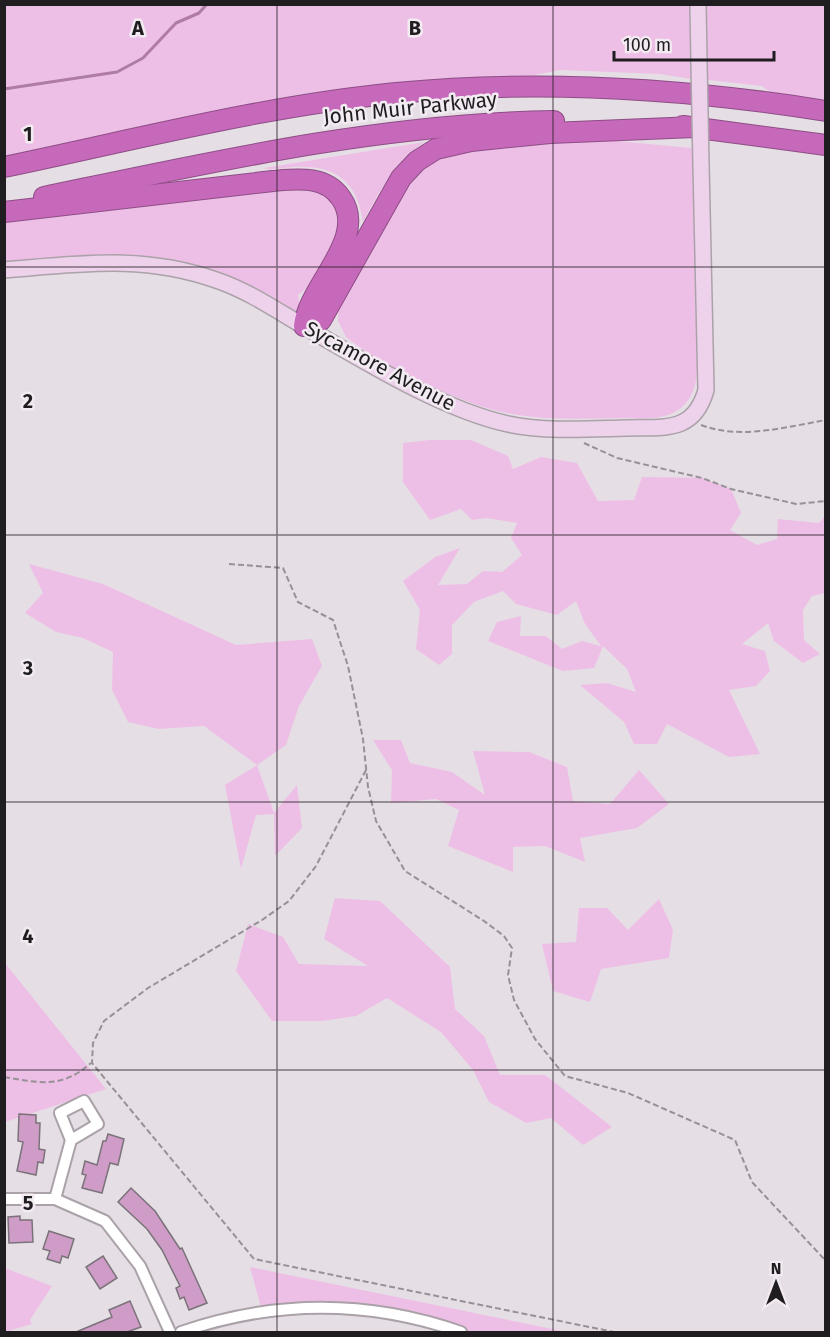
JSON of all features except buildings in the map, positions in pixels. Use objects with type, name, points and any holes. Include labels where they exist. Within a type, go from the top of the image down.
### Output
[{"type":"highway","name":"John Muir Parkway","points":[[4,166],[300,106],[453,88],[543,86],[640,88],[738,98],[825,111]]},
{"type":"highway","name":"John Muir Parkway","points":[[4,205],[290,146],[471,123],[562,120],[695,127],[825,145]]},
{"type":"highway","points":[[4,212],[284,180],[323,183],[333,189],[343,201],[349,227],[344,243],[306,311],[304,326],[321,320],[401,178],[417,161],[436,149],[471,141],[528,135],[695,127]]},
{"type":"main road","points":[[691,420],[701,407],[706,390],[698,4]]},
{"type":"main road","name":"Sycamore Avenue","points":[[4,270],[117,261],[166,266],[216,280],[261,300],[304,326],[453,406],[509,424],[554,429],[670,427],[691,420]]},
{"type":"street","points":[[55,1199],[71,1140]]},
{"type":"street","points":[[4,1199],[55,1199],[105,1221],[140,1266],[170,1332]]},
{"type":"street","points":[[181,1332],[262,1311],[320,1307],[349,1308],[404,1316],[461,1332]]},
{"type":"path","points":[[691,420],[724,431],[768,430],[825,420]]},
{"type":"path","points":[[575,439],[617,458],[702,478],[731,489],[796,504],[825,501]]},
{"type":"path","points":[[230,564],[283,568],[298,602],[333,620],[348,666],[376,821],[405,871],[504,936],[512,948],[508,975],[514,1000],[535,1039],[565,1076],[628,1093],[735,1140],[752,1182],[825,1261]]},
{"type":"path","points":[[366,770],[316,866],[289,901],[262,920],[148,988],[104,1022],[93,1043],[92,1063],[254,1258],[614,1332]]},
{"type":"path","points":[[4,1077],[48,1084],[76,1077],[92,1063]]},
{"type":"shaded area","points":[[5,5],[690,5],[691,79],[660,74],[561,70],[469,87],[375,98],[5,167]]},
{"type":"shaded area","points":[[706,5],[825,5],[825,111],[786,104],[762,86],[708,80]]},
{"type":"shaded area","points":[[605,140],[692,148],[697,368],[693,390],[681,408],[657,418],[556,418],[506,413],[474,404],[415,379],[376,358],[346,337],[338,321],[339,304],[409,178],[441,155],[520,143]]},
{"type":"shaded area","points":[[424,142],[389,178],[363,222],[360,207],[349,185],[331,172],[306,167],[264,168]]},
{"type":"shaded area","points":[[304,188],[329,199],[339,214],[339,224],[337,234],[317,274],[307,288],[298,295],[304,326],[261,301],[166,266],[5,270],[4,221],[266,190]]},
{"type":"shaded area","points":[[430,440],[471,440],[508,456],[513,469],[541,457],[577,463],[598,501],[634,500],[642,477],[702,478],[731,489],[741,513],[730,530],[757,545],[777,539],[778,519],[819,523],[825,516],[825,593],[812,596],[803,610],[804,640],[820,654],[803,663],[774,641],[768,623],[742,644],[765,651],[770,671],[756,686],[729,690],[760,754],[729,757],[667,724],[657,744],[634,744],[624,722],[580,685],[607,683],[636,692],[627,669],[603,646],[594,668],[563,671],[488,641],[497,622],[521,616],[520,636],[546,636],[562,649],[582,641],[601,646],[585,624],[576,601],[557,615],[516,604],[503,591],[474,602],[452,625],[452,654],[439,665],[416,649],[420,610],[403,581],[435,557],[460,548],[438,585],[467,584],[483,571],[502,572],[522,555],[511,538],[517,523],[486,518],[472,520],[461,509],[430,520],[403,482],[403,443]]},
{"type":"shaded area","points":[[29,564],[103,584],[236,645],[312,639],[322,666],[299,706],[286,745],[257,765],[204,726],[159,729],[128,722],[112,690],[113,652],[83,638],[56,632],[25,613],[43,593]]},
{"type":"shaded area","points":[[373,740],[401,740],[410,763],[452,772],[485,795],[473,751],[529,752],[567,767],[573,801],[610,804],[639,770],[669,804],[637,828],[580,838],[585,862],[545,846],[513,847],[513,872],[448,846],[459,810],[436,799],[391,803],[392,770]]},
{"type":"shaded area","points":[[257,765],[274,813],[297,785],[302,828],[275,856],[274,814],[256,815],[241,869],[225,785]]},
{"type":"shaded area","points":[[335,898],[380,901],[450,967],[455,1009],[484,1036],[500,1075],[545,1075],[612,1127],[583,1145],[551,1118],[526,1123],[489,1102],[473,1070],[441,1032],[387,998],[356,1016],[322,1021],[272,1021],[236,971],[248,924],[283,937],[299,964],[368,966],[324,939]]},
{"type":"shaded area","points":[[659,899],[673,930],[669,958],[601,969],[590,1002],[553,991],[542,944],[576,942],[579,908],[607,908],[628,930]]},
{"type":"shaded area","points":[[5,963],[106,1089],[5,1122]]},
{"type":"shaded area","points":[[250,1267],[567,1332],[461,1332],[404,1316],[262,1311]]},
{"type":"shaded area","points":[[5,1268],[52,1286],[30,1320],[32,1324],[5,1332]]},
{"type":"waterway","points":[[4,89],[117,72],[143,58],[176,23],[199,13],[207,4]]}]
